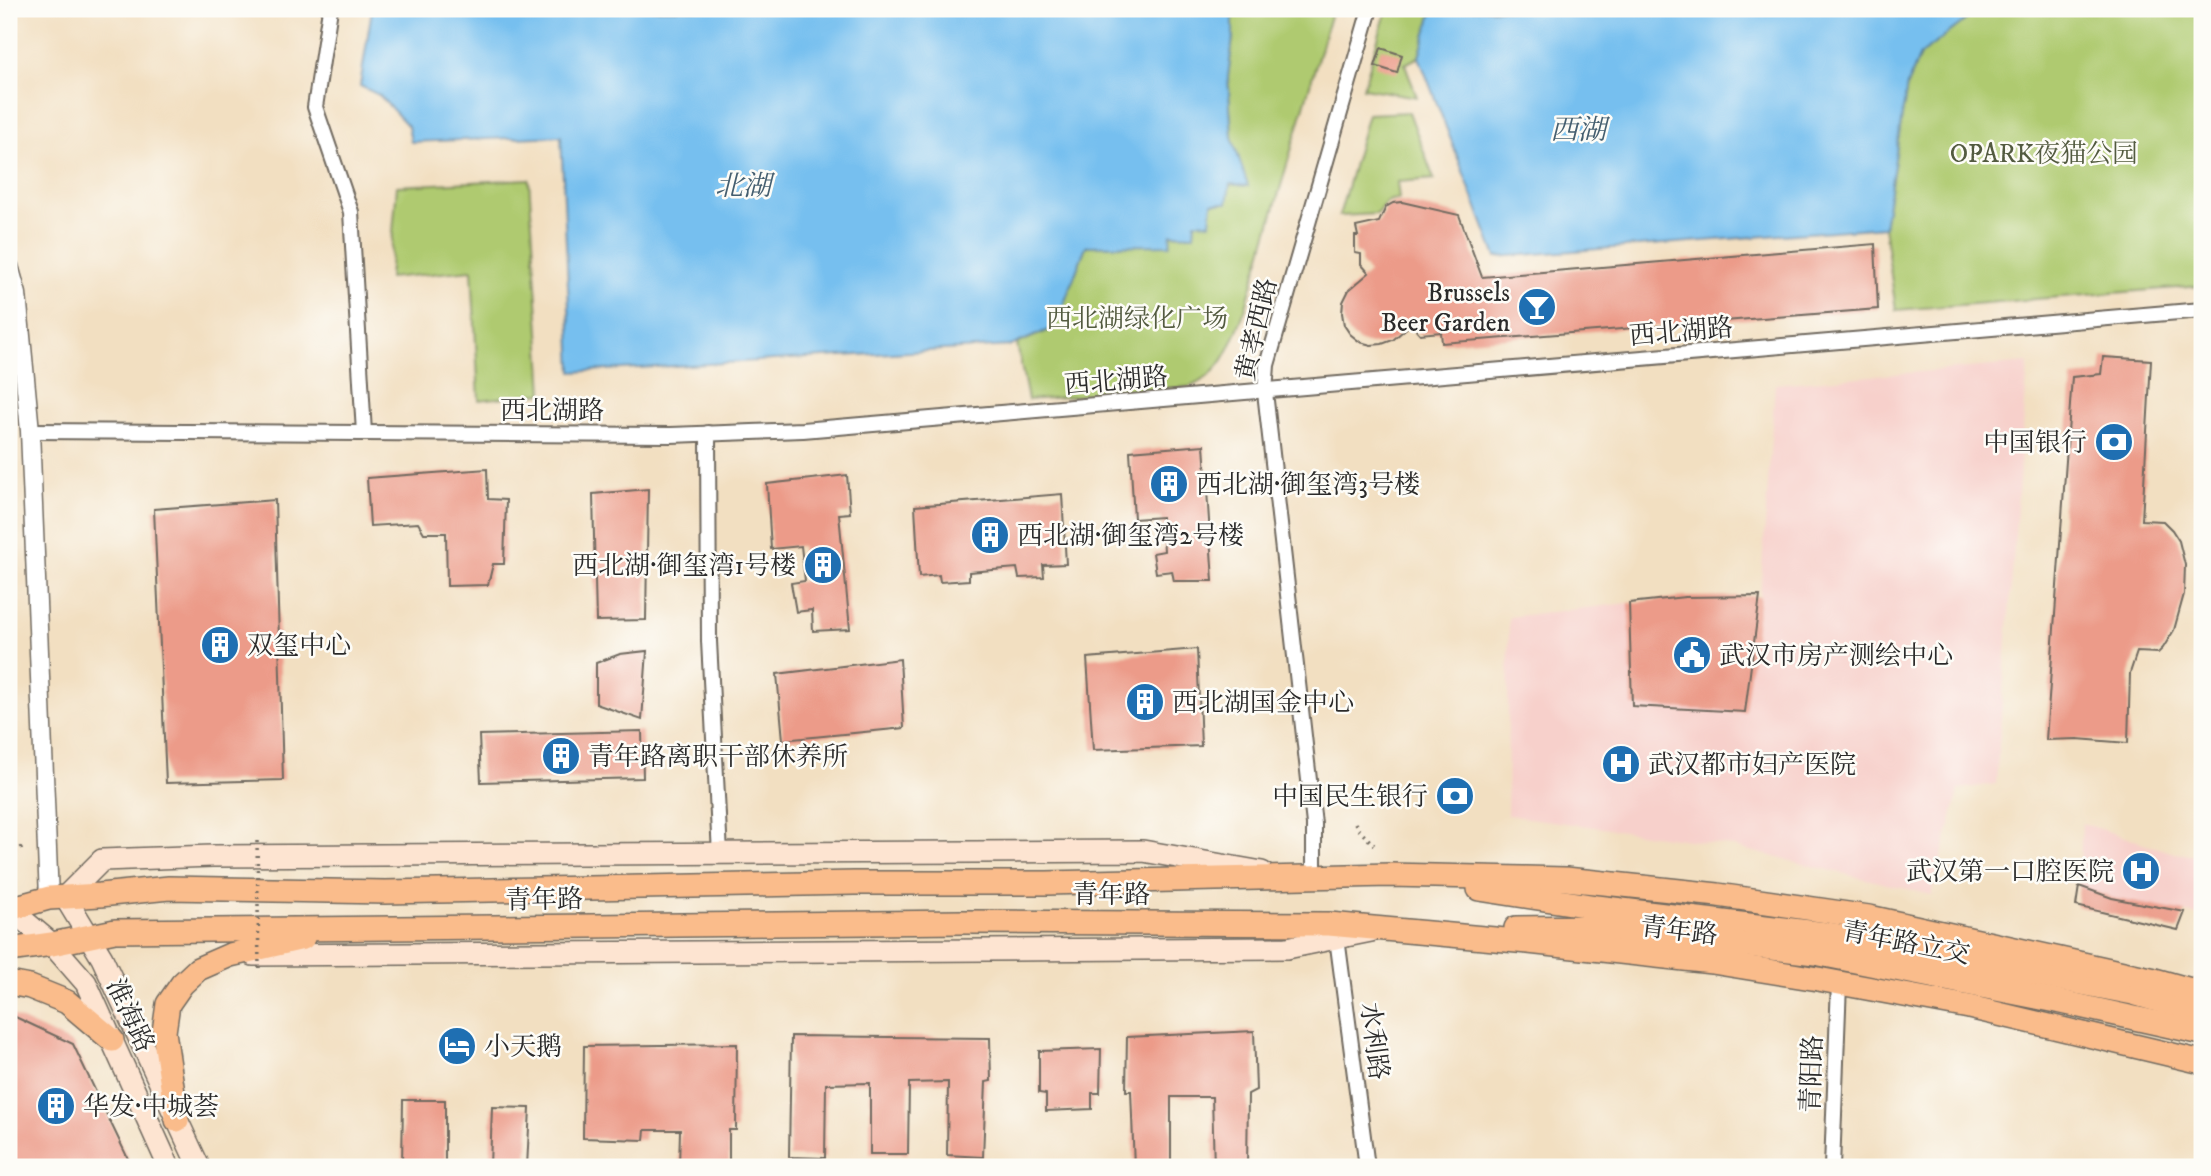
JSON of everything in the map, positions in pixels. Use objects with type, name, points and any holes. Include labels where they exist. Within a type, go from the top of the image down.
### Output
[{"type":"main road","points":[[57,897],[102,860],[225,856],[1143,851],[1304,878]]},
{"type":"main road","points":[[1390,876],[1597,917]]},
{"type":"main road","name":"青年路","points":[[9,909],[57,897],[169,888],[385,892],[1390,876],[1566,879],[1718,895],[1869,917],[2155,979],[2202,993]]},
{"type":"main road","name":"淮海路","points":[[57,897],[89,936],[102,958],[199,1167]]},
{"type":"main road","name":"淮海路","points":[[9,909],[52,944],[86,983],[169,1167]]},
{"type":"main road","points":[[1394,929],[1597,917]]},
{"type":"main road","name":"青年路立交","points":[[1597,917],[1834,936],[2133,993],[2202,1013]]},
{"type":"main road","name":"青年路立交","points":[[1597,917],[1815,953],[2045,998],[2202,1033]]},
{"type":"main road","name":"青年路","points":[[9,950],[115,931],[962,922],[1333,931],[1394,929],[1712,962],[1969,1007],[2202,1062]]},
{"type":"main road","points":[[177,1120],[164,1032],[168,1003],[182,984],[198,969],[230,955],[342,928]]},
{"type":"main road","points":[[230,955],[1287,948],[1333,931]]},
{"type":"main road","points":[[2155,979],[2202,975]]},
{"type":"main road","points":[[9,983],[30,987],[67,1002],[111,1040]]},
{"type":"main road","points":[[2161,1052],[2202,1073]]},
{"type":"street","points":[[330,9],[315,107],[351,212],[363,433]]},
{"type":"street","name":"黄孝西路","points":[[1304,878],[1314,824],[1265,392],[1267,365],[1370,9]]},
{"type":"street","points":[[9,266],[17,294],[30,432],[57,897]]},
{"type":"street","name":"西北湖路","points":[[30,432],[708,433],[803,430],[2202,310]]},
{"type":"street","points":[[708,433],[709,642],[720,854]]},
{"type":"street","name":"水利路","points":[[1333,931],[1367,1167]]},
{"type":"street","name":"青阳路","points":[[1832,1167],[1839,983]]},
{"type":"path","points":[[1355,822],[1358,829],[1374,845]]},
{"type":"path","points":[[257,841],[259,968]]},
{"type":"path","points":[[9,856],[25,845]]},
{"type":"shaded area","points":[[2028,363],[1996,784],[1959,789],[1932,895],[1725,845],[1507,815],[1509,617],[1629,603],[1632,706],[1745,711],[1760,596],[1775,384]]},
{"type":"shaded area","name":"武汉第一口腔医院","points":[[2082,823],[2174,853],[2202,856],[2202,916],[2112,898],[2079,886]]},
{"type":"green space","name":"西北湖绿化广场","points":[[1233,9],[1332,9],[1245,310],[1231,345],[1210,375],[1188,387],[1028,400],[1017,344],[1055,327],[1086,246],[1170,244],[1170,234],[1193,235],[1195,222],[1230,184],[1247,186],[1232,137],[1228,77]]},
{"type":"green space","points":[[1387,9],[1433,9],[1419,57],[1405,64],[1417,97],[1363,88]]},
{"type":"green space","name":"OPARK夜猫公园","points":[[1980,9],[2202,9],[2202,286],[1896,310],[1884,227],[1907,85],[1920,54]]},
{"type":"green space","points":[[1409,112],[1434,179],[1397,182],[1399,199],[1386,203],[1377,214],[1339,216],[1368,114]]},
{"type":"green space","points":[[529,179],[543,393],[479,400],[472,270],[389,278],[397,186]]},
{"type":"water","name":"北湖","points":[[372,9],[1233,9],[1228,77],[1232,137],[1248,186],[1230,184],[1227,203],[1212,203],[1210,223],[1195,222],[1194,235],[1171,234],[1170,245],[1086,246],[1055,327],[1011,346],[572,372],[561,136],[411,142],[408,126],[379,95],[360,86]]},
{"type":"water","name":"西湖","points":[[1433,9],[1980,9],[1920,55],[1907,85],[1884,227],[1496,257],[1419,57]]},
{"type":"building","points":[[1381,48],[1402,55],[1397,73],[1375,66]]},
{"type":"building","points":[[1402,202],[1459,215],[1482,277],[1875,244],[1878,309],[1442,343],[1441,332],[1420,334],[1411,324],[1393,340],[1371,345],[1360,342],[1350,334],[1344,325],[1342,313],[1343,302],[1349,290],[1369,273],[1361,264],[1361,254],[1355,253],[1355,236],[1358,236],[1356,227],[1379,222],[1386,207]]},
{"type":"building","points":[[2103,357],[2151,360],[2142,520],[2163,521],[2179,541],[2185,565],[2184,594],[2174,630],[2163,648],[2158,653],[2137,652],[2130,673],[2128,743],[2077,739],[2046,740],[2072,377],[2101,374]]},
{"type":"building","name":"西北湖·御玺湾3号楼","points":[[1204,445],[1213,581],[1174,581],[1172,571],[1156,573],[1153,553],[1164,551],[1162,517],[1134,519],[1130,451]]},
{"type":"building","points":[[487,469],[488,499],[506,500],[504,564],[493,564],[488,585],[447,586],[446,533],[424,533],[418,523],[370,526],[367,478]]},
{"type":"building","name":"西北湖·御玺湾1号楼","points":[[847,475],[850,513],[839,514],[850,629],[813,631],[812,610],[796,612],[791,583],[805,581],[801,546],[771,549],[767,484]]},
{"type":"building","points":[[648,489],[646,620],[596,621],[593,494]]},
{"type":"building","name":"西北湖·御玺湾2号楼","points":[[1062,494],[1066,564],[1043,565],[1044,577],[1019,578],[1017,568],[969,572],[969,580],[940,582],[939,575],[919,577],[915,506]]},
{"type":"building","name":"双玺中心","points":[[275,500],[283,780],[166,783],[154,509]]},
{"type":"building","name":"武汉市房产测绘中心","points":[[1760,596],[1745,712],[1632,706],[1629,603],[1685,597]]},
{"type":"building","name":"西北湖国金中心","points":[[1197,649],[1201,746],[1093,750],[1087,658]]},
{"type":"building","points":[[647,651],[642,720],[596,704],[596,663],[620,654]]},
{"type":"building","points":[[900,659],[904,728],[783,740],[777,674]]},
{"type":"building","name":"青年路离职干部休养所","points":[[642,731],[643,778],[481,782],[479,735]]},
{"type":"building","points":[[2079,886],[2112,898],[2185,912],[2178,930],[2076,906]]},
{"type":"building","name":"华发·中城荟","points":[[9,1014],[73,1044],[132,1167],[9,1167]]},
{"type":"building","points":[[1254,1031],[1256,1090],[1248,1094],[1247,1167],[1214,1167],[1212,1097],[1171,1097],[1171,1167],[1134,1167],[1131,1091],[1126,1091],[1127,1037]]},
{"type":"building","points":[[791,1036],[990,1038],[991,1081],[986,1082],[983,1157],[947,1155],[948,1082],[909,1083],[908,1154],[870,1154],[870,1083],[826,1084],[825,1158],[789,1157]]},
{"type":"building","points":[[737,1044],[736,1130],[729,1130],[729,1167],[679,1167],[680,1130],[645,1130],[644,1140],[583,1138],[584,1046]]},
{"type":"building","points":[[1101,1049],[1100,1093],[1092,1093],[1092,1109],[1046,1111],[1046,1094],[1039,1093],[1039,1051]]},
{"type":"building","points":[[403,1100],[445,1100],[445,1167],[402,1167]]},
{"type":"building","points":[[492,1107],[530,1108],[527,1167],[490,1167]]},
{"type":"place","name":"Brussels Beer Garden","points":[[1537,307]]},
{"type":"place","name":"中国银行","points":[[2114,442]]},
{"type":"place","name":"西北湖·御玺湾3号楼","points":[[1169,484]]},
{"type":"place","name":"西北湖·御玺湾2号楼","points":[[990,535]]},
{"type":"place","name":"西北湖·御玺湾1号楼","points":[[823,565]]},
{"type":"place","name":"双玺中心","points":[[220,645]]},
{"type":"place","name":"武汉市房产测绘中心","points":[[1692,655]]},
{"type":"place","name":"西北湖国金中心","points":[[1145,702]]},
{"type":"place","name":"青年路离职干部休养所","points":[[561,756]]},
{"type":"place","name":"武汉都市妇产医院","points":[[1621,764]]},
{"type":"place","name":"中国民生银行","points":[[1455,796]]},
{"type":"place","name":"武汉第一口腔医院","points":[[2141,871]]},
{"type":"place","name":"小天鹅","points":[[457,1046]]},
{"type":"place","name":"华发·中城荟","points":[[56,1106]]}]
